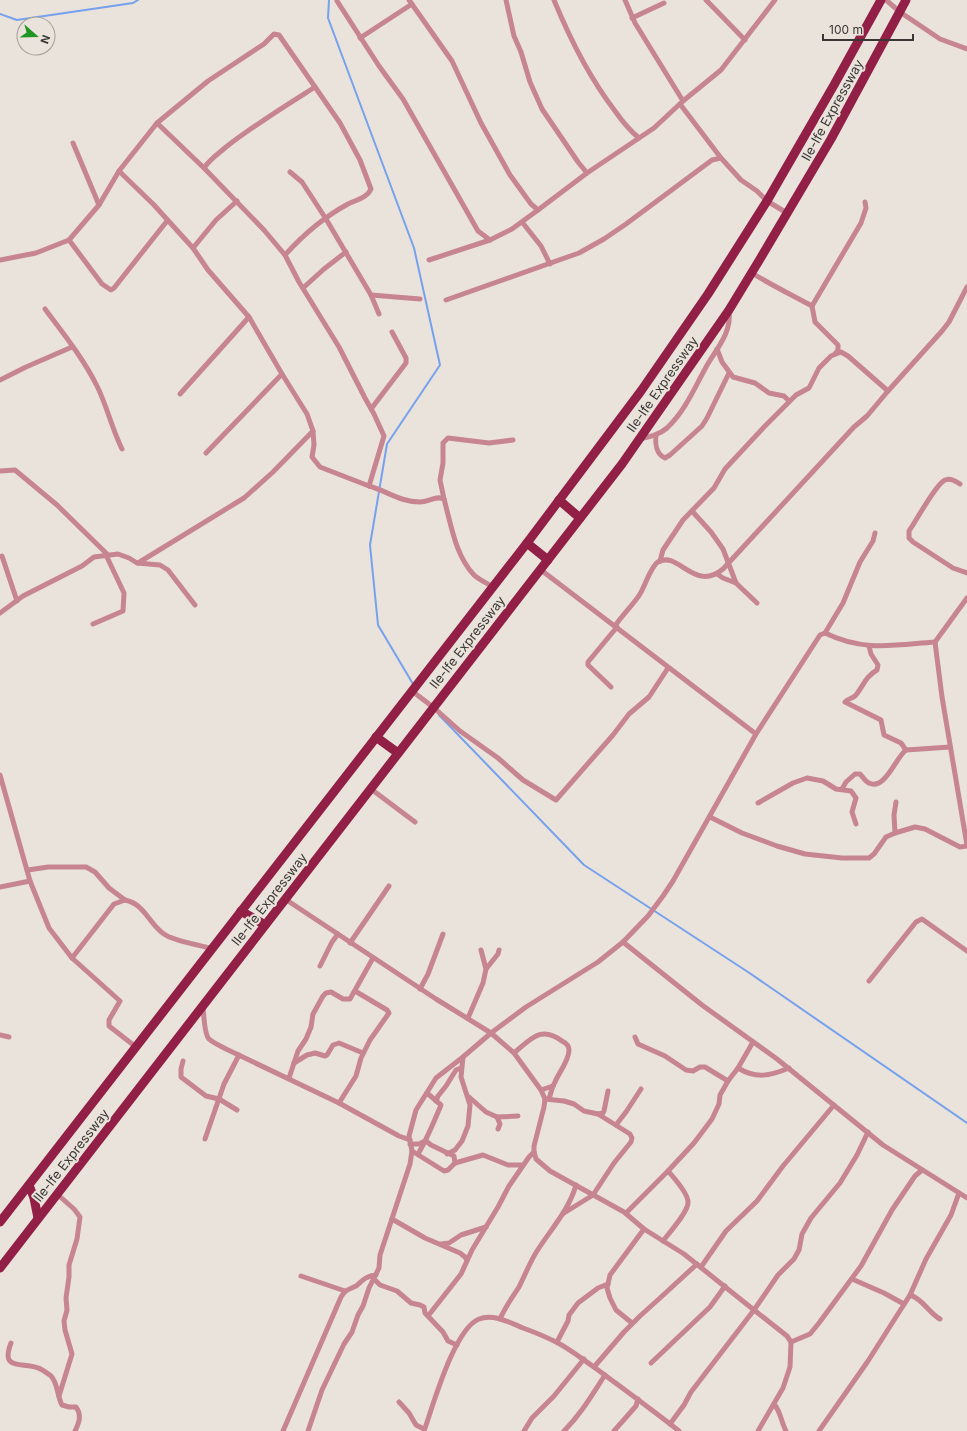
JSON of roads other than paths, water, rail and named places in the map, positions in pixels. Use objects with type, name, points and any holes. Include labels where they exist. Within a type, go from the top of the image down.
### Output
[{"type":"highway","name":"Ile-Ife Expressway","points":[[0,1222],[493,587],[609,435],[673,346],[767,201],[834,85],[880,0]]},
{"type":"highway","name":"Ile-Ife Expressway","points":[[0,1268],[622,464],[680,382],[729,310],[752,273],[831,139],[906,0]]},
{"type":"highway","points":[[558,500],[580,518]]},
{"type":"highway","points":[[527,543],[548,560]]},
{"type":"highway","points":[[376,737],[398,753]]},
{"type":"highway","points":[[242,911],[265,925]]},
{"type":"highway","points":[[29,1185],[34,1198],[38,1218]]},
{"type":"street","points":[[506,0],[514,36],[521,52],[530,82],[542,110],[566,146],[587,173]]},
{"type":"street","points":[[554,0],[576,49],[599,91],[630,131],[639,138]]},
{"type":"street","points":[[625,0],[632,18],[681,103],[721,158],[741,180],[757,191],[767,201],[787,213]]},
{"type":"street","points":[[706,0],[745,40]]},
{"type":"street","points":[[429,260],[490,240],[512,229],[587,173],[654,128],[681,103],[721,70],[775,0]]},
{"type":"street","points":[[886,0],[900,12],[940,39],[967,49]]},
{"type":"street","points":[[337,1],[360,38],[403,99],[478,231],[490,240]]},
{"type":"street","points":[[360,38],[410,2],[452,61],[481,123],[510,175],[531,204],[538,210]]},
{"type":"street","points":[[632,18],[664,3]]},
{"type":"street","points":[[0,260],[36,252],[69,240],[99,205],[119,171],[157,123],[208,81],[264,44],[274,34],[279,34],[340,123],[360,160],[371,189],[368,194],[348,204],[304,235],[284,255]]},
{"type":"street","points":[[204,168],[214,156],[260,122],[315,87]]},
{"type":"street","points":[[157,123],[204,168],[264,230],[284,255],[339,347],[384,436],[369,486]]},
{"type":"street","points":[[73,143],[99,205]]},
{"type":"street","points":[[446,300],[579,253],[604,239],[712,160],[721,158]]},
{"type":"street","points":[[119,171],[154,205],[193,248],[208,270],[249,317],[307,414],[313,431],[314,445],[312,457],[320,467],[404,500],[424,502],[439,497],[444,499]]},
{"type":"street","points":[[290,172],[302,182],[326,219],[371,295],[379,314]]},
{"type":"street","points":[[193,248],[216,220],[237,201]]},
{"type":"street","points":[[660,561],[663,550],[683,520],[714,488],[725,469],[796,395],[808,388],[819,368],[838,350],[838,345],[815,322],[812,306],[861,223],[866,208],[865,202]]},
{"type":"street","points":[[69,240],[102,284],[111,290],[167,221]]},
{"type":"street","points":[[522,222],[540,246],[550,264]]},
{"type":"street","points":[[303,288],[346,252]]},
{"type":"street","points":[[752,273],[765,282],[778,287],[812,306]]},
{"type":"street","points":[[611,687],[588,665],[588,662],[640,595],[655,564],[660,561],[669,560],[699,577],[717,574],[854,427],[868,416],[888,390],[950,322],[967,287]]},
{"type":"street","points":[[371,295],[420,298]]},
{"type":"street","points":[[45,309],[97,385],[115,435],[122,449]]},
{"type":"street","points":[[639,440],[656,435],[666,428],[680,414],[696,389],[717,349],[722,343],[730,318],[729,310]]},
{"type":"street","points":[[180,394],[249,317]]},
{"type":"street","points":[[371,409],[406,363],[406,358],[392,332]]},
{"type":"street","points":[[0,380],[72,347]]},
{"type":"street","points":[[717,349],[722,362],[733,377],[755,383],[769,393],[784,396],[790,401]]},
{"type":"street","points":[[835,354],[842,352],[848,356],[888,390]]},
{"type":"street","points":[[711,360],[722,362]]},
{"type":"street","points":[[656,435],[655,442],[658,453],[665,458],[702,426],[729,373]]},
{"type":"street","points":[[206,454],[282,374]]},
{"type":"street","points":[[137,564],[244,498],[273,472],[313,431]]},
{"type":"street","points":[[493,587],[475,575],[464,561],[453,533],[440,486],[440,476],[443,463],[443,443],[448,438],[489,443],[513,440]]},
{"type":"street","points":[[0,471],[15,470],[57,505],[107,555],[124,593],[123,611],[93,624]]},
{"type":"street","points":[[960,484],[952,480],[945,480],[938,486],[909,531],[909,538],[929,554],[953,568],[967,573]]},
{"type":"street","points":[[692,512],[711,532],[723,549],[736,583]]},
{"type":"street","points":[[308,1431],[322,1390],[344,1344],[352,1332],[369,1288],[379,1268],[380,1255],[410,1164],[412,1150],[409,1136],[416,1110],[427,1092],[436,1078],[492,1033],[526,1007],[598,962],[623,942],[648,916],[663,896],[710,817],[756,734],[809,650],[820,635],[825,633],[843,603],[860,562],[875,533]]},
{"type":"street","points":[[0,613],[17,601],[82,566],[94,557],[118,554],[129,558],[137,564],[160,565],[168,570],[195,605]]},
{"type":"street","points":[[2,556],[17,601]]},
{"type":"street","points":[[541,570],[756,734]]},
{"type":"street","points":[[717,574],[736,583],[757,603]]},
{"type":"street","points":[[710,817],[742,833],[777,846],[805,854],[842,858],[869,858],[874,854],[886,837],[915,827],[925,829],[960,847],[967,845],[942,697],[935,642],[967,598]]},
{"type":"street","points":[[825,633],[845,641],[869,646],[891,646],[935,642]]},
{"type":"street","points":[[869,646],[871,654],[878,665],[877,670],[865,679],[856,695],[853,698],[846,699],[846,702],[881,720],[884,735],[901,744],[906,750]]},
{"type":"street","points":[[412,691],[460,731],[498,758],[523,780],[556,800],[613,735],[629,714],[649,697],[668,668]]},
{"type":"street","points":[[842,789],[846,782],[854,774],[860,774],[868,783],[875,784],[881,782],[906,750],[950,747]]},
{"type":"street","points":[[0,775],[30,881],[49,928],[72,958],[120,1001],[109,1020],[109,1026],[136,1048]]},
{"type":"street","points":[[758,804],[792,783],[806,778],[824,781],[836,788],[851,791],[856,798],[852,812],[856,824]]},
{"type":"street","points":[[371,789],[415,822]]},
{"type":"street","points":[[895,833],[894,816],[896,802]]},
{"type":"street","points":[[28,870],[48,867],[86,867],[95,872],[109,888],[125,900],[137,904],[162,934],[172,939],[212,949]]},
{"type":"street","points":[[0,887],[30,881]]},
{"type":"street","points":[[350,943],[389,886]]},
{"type":"street","points":[[285,899],[420,989],[492,1033],[514,1053],[547,1099],[564,1101],[574,1104],[584,1111],[598,1114],[630,1134],[632,1138],[631,1142],[614,1163],[593,1195],[564,1213]]},
{"type":"street","points":[[72,958],[114,904],[125,900]]},
{"type":"street","points":[[869,980],[916,922],[922,919],[967,952]]},
{"type":"street","points":[[320,966],[332,942],[338,934]]},
{"type":"street","points":[[420,989],[428,974],[443,934]]},
{"type":"street","points":[[623,942],[702,1005],[788,1068],[883,1145],[967,1198]]},
{"type":"street","points":[[481,950],[486,969]]},
{"type":"street","points":[[468,1018],[483,983],[486,969],[498,954],[499,950]]},
{"type":"street","points":[[289,1078],[298,1051],[306,1040],[311,1027],[313,1014],[323,996],[326,993],[331,992],[343,999],[350,999],[373,958]]},
{"type":"street","points":[[339,1103],[356,1076],[363,1053],[370,1040],[389,1013],[387,1010],[355,991]]},
{"type":"street","points":[[202,1006],[205,1019],[204,1031],[208,1039],[339,1103],[410,1142],[419,1144],[426,1141]]},
{"type":"street","points":[[514,1053],[536,1036],[547,1033],[554,1035],[568,1045],[568,1056],[544,1107],[534,1146],[536,1159],[550,1171],[626,1213],[644,1229],[699,1265],[787,1336],[791,1342],[790,1367],[783,1388],[758,1431]]},
{"type":"street","points":[[0,1035],[9,1037]]},
{"type":"street","points":[[635,1037],[638,1044],[665,1056],[686,1070],[693,1071],[700,1067],[705,1067],[728,1081]]},
{"type":"street","points":[[626,1213],[694,1143],[712,1119],[719,1104],[720,1095],[753,1042]]},
{"type":"street","points":[[294,1063],[307,1055],[315,1054],[325,1056],[333,1045],[338,1043],[363,1053]]},
{"type":"street","points":[[205,1139],[224,1084],[240,1055]]},
{"type":"street","points":[[447,1154],[455,1150],[462,1141],[468,1126],[470,1105],[460,1077],[463,1057]]},
{"type":"street","points":[[183,1061],[181,1078],[206,1096],[219,1099],[236,1110]]},
{"type":"street","points":[[436,1101],[456,1070],[461,1068]]},
{"type":"street","points":[[738,1068],[756,1076],[775,1074],[788,1068]]},
{"type":"street","points":[[541,1090],[553,1086]]},
{"type":"street","points":[[616,1125],[641,1089]]},
{"type":"street","points":[[598,1114],[602,1113],[604,1110],[608,1091]]},
{"type":"street","points":[[418,1154],[426,1141],[430,1128],[441,1105],[427,1092]]},
{"type":"street","points":[[468,1097],[486,1112],[497,1117],[518,1116]]},
{"type":"street","points":[[594,1367],[632,1324],[699,1265],[726,1231],[757,1201],[783,1166],[834,1105]]},
{"type":"street","points":[[497,1117],[500,1124],[498,1129]]},
{"type":"street","points":[[670,1424],[684,1405],[691,1392],[754,1310],[778,1275],[794,1259],[799,1250],[802,1234],[811,1218],[840,1183],[857,1155],[868,1132]]},
{"type":"street","points":[[426,1141],[430,1145],[454,1156],[455,1163]]},
{"type":"street","points":[[412,1150],[444,1171],[448,1170],[455,1163],[483,1155],[508,1165],[523,1165]]},
{"type":"street","points":[[428,1316],[462,1274],[467,1260],[516,1174],[528,1157],[534,1152]]},
{"type":"street","points":[[791,1342],[810,1334],[852,1279],[861,1266],[892,1210],[922,1170]]},
{"type":"street","points":[[663,1241],[687,1209],[688,1202],[684,1192],[668,1171]]},
{"type":"street","points":[[500,1319],[503,1311],[518,1288],[535,1253],[564,1213],[574,1193],[576,1185]]},
{"type":"street","points":[[819,1431],[868,1361],[910,1295],[926,1259],[951,1215],[959,1193]]},
{"type":"street","points":[[56,1194],[74,1209],[80,1217],[77,1239],[69,1265],[64,1321],[72,1354],[59,1396]]},
{"type":"street","points":[[392,1220],[403,1227],[460,1253],[467,1260]]},
{"type":"street","points":[[440,1244],[449,1243],[461,1235],[486,1227]]},
{"type":"street","points":[[632,1324],[616,1310],[606,1288],[610,1275],[644,1229]]},
{"type":"street","points":[[301,1276],[344,1291]]},
{"type":"street","points":[[282,1431],[344,1291],[357,1285],[365,1277],[375,1277]]},
{"type":"street","points":[[375,1277],[380,1285],[397,1291],[411,1303],[424,1307],[428,1316],[443,1332],[448,1341],[457,1345]]},
{"type":"street","points":[[852,1279],[884,1293],[904,1304]]},
{"type":"street","points":[[556,1342],[568,1321],[569,1315],[578,1303],[598,1288],[608,1284]]},
{"type":"street","points":[[651,1363],[710,1306],[725,1286]]},
{"type":"street","points":[[910,1295],[916,1296],[940,1319]]},
{"type":"street","points":[[399,1402],[409,1413],[416,1425],[424,1430],[440,1382],[457,1345],[468,1328],[479,1319],[500,1319],[556,1342],[584,1359],[679,1431]]},
{"type":"street","points":[[11,1343],[6,1353],[8,1361],[20,1366],[37,1367],[45,1371],[52,1378],[62,1405],[76,1407],[79,1411],[79,1421],[74,1431]]},
{"type":"street","points":[[524,1431],[532,1418],[554,1396],[584,1359]]},
{"type":"street","points":[[564,1431],[574,1422],[604,1375]]},
{"type":"street","points":[[614,1431],[636,1406],[638,1399]]},
{"type":"street","points":[[774,1404],[781,1415],[786,1431]]},
{"type":"waterway","points":[[0,14],[17,20],[133,3],[138,0]]},
{"type":"waterway","points":[[329,0],[328,18],[414,248],[440,365],[387,444],[370,545],[378,625],[413,684]]},
{"type":"waterway","points":[[439,715],[584,865],[748,972],[967,1123]]}]
